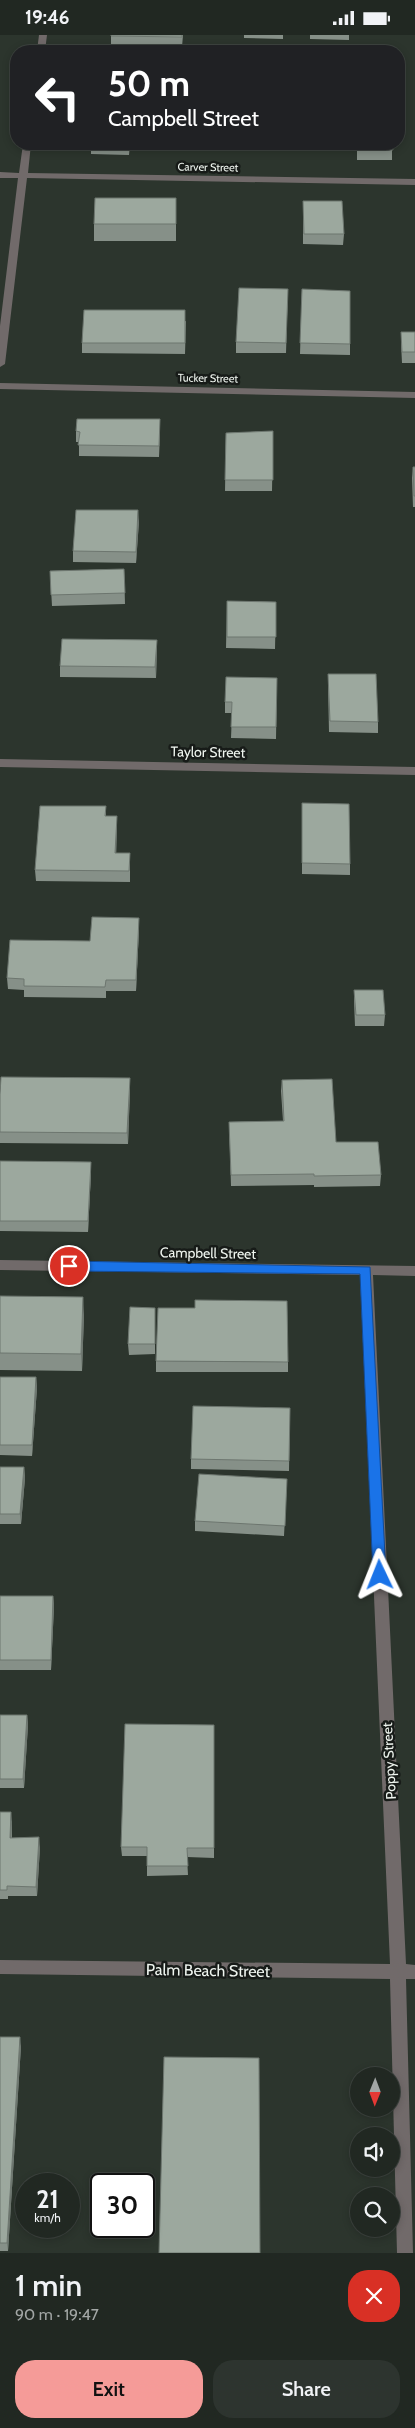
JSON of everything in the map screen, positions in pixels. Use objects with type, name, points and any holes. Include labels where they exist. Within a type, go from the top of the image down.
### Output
[{"type":"street","points":[[0,364],[27,150]]},
{"type":"street","name":"Carver Street","points":[[0,175],[415,182]]},
{"type":"street","name":"Tucker Street","points":[[0,386],[415,395]]},
{"type":"street","name":"Taylor Street","points":[[0,763],[415,771]]},
{"type":"street","name":"Campbell Street","points":[[0,1265],[415,1271]]},
{"type":"street","name":"Poppy Street","points":[[366,1270],[398,1972],[405,2253]]},
{"type":"street","name":"Palm Beach Street","points":[[0,1967],[415,1972]]},
{"type":"building","points":[[182,35],[182,37],[111,36]]},
{"type":"building","points":[[95,198],[176,198],[176,224],[94,224]]},
{"type":"building","points":[[303,201],[342,201],[344,234],[304,234]]},
{"type":"building","points":[[239,288],[288,289],[286,343],[236,342]]},
{"type":"building","points":[[302,289],[350,291],[350,344],[300,343]]},
{"type":"building","points":[[84,310],[185,310],[185,343],[82,343]]},
{"type":"building","points":[[401,332],[415,332],[415,352],[402,352]]},
{"type":"building","points":[[77,419],[160,419],[159,446],[78,445],[80,432],[76,431]]},
{"type":"building","points":[[273,431],[273,480],[225,480],[226,433]]},
{"type":"building","points":[[413,467],[415,467],[415,496],[414,496]]},
{"type":"building","points":[[76,510],[138,510],[136,552],[73,551]]},
{"type":"building","points":[[124,569],[125,593],[51,595],[50,571]]},
{"type":"building","points":[[227,601],[276,602],[276,637],[227,637]]},
{"type":"building","points":[[62,639],[157,640],[155,667],[60,666]]},
{"type":"building","points":[[328,674],[376,674],[378,722],[330,721]]},
{"type":"building","points":[[226,677],[277,678],[276,727],[231,727],[232,702],[225,702]]},
{"type":"building","points":[[302,803],[349,804],[350,864],[302,863]]},
{"type":"building","points":[[40,806],[106,806],[105,816],[117,816],[115,853],[130,853],[129,871],[35,870]]},
{"type":"building","points":[[92,917],[139,918],[136,980],[106,980],[105,987],[24,986],[24,979],[7,978],[10,940],[90,941]]},
{"type":"building","points":[[354,990],[383,990],[385,1015],[356,1015]]},
{"type":"building","points":[[1,1077],[130,1078],[127,1133],[0,1132]]},
{"type":"building","points":[[332,1079],[336,1142],[378,1142],[381,1175],[231,1175],[229,1122],[284,1121],[282,1080]]},
{"type":"building","points":[[0,1161],[91,1162],[88,1221],[0,1221]]},
{"type":"building","points":[[0,1296],[83,1297],[81,1354],[0,1353]]},
{"type":"building","points":[[195,1300],[287,1301],[288,1362],[156,1361],[158,1308],[195,1308]]},
{"type":"building","points":[[130,1307],[155,1308],[155,1344],[128,1344]]},
{"type":"building","points":[[0,1377],[36,1377],[32,1445],[0,1445]]},
{"type":"building","points":[[193,1406],[290,1408],[289,1461],[191,1459]]},
{"type":"building","points":[[0,1467],[24,1467],[20,1514],[0,1514]]},
{"type":"building","points":[[199,1474],[287,1479],[285,1526],[195,1521]]},
{"type":"building","points":[[0,1596],[53,1596],[51,1660],[0,1660]]},
{"type":"building","points":[[0,1715],[27,1715],[23,1779],[0,1779]]},
{"type":"building","points":[[125,1724],[214,1725],[214,1848],[187,1848],[188,1866],[147,1866],[147,1847],[121,1847]]},
{"type":"building","points":[[0,1812],[11,1812],[10,1838],[39,1837],[36,1887],[7,1886],[7,1890],[0,1890]]},
{"type":"building","points":[[0,2037],[20,2037],[7,2243],[0,2243]]},
{"type":"building","points":[[164,2057],[259,2058],[260,2253],[159,2253]]},
{"type":"route","points":[[69,1266],[366,1270],[380,1575]]}]
